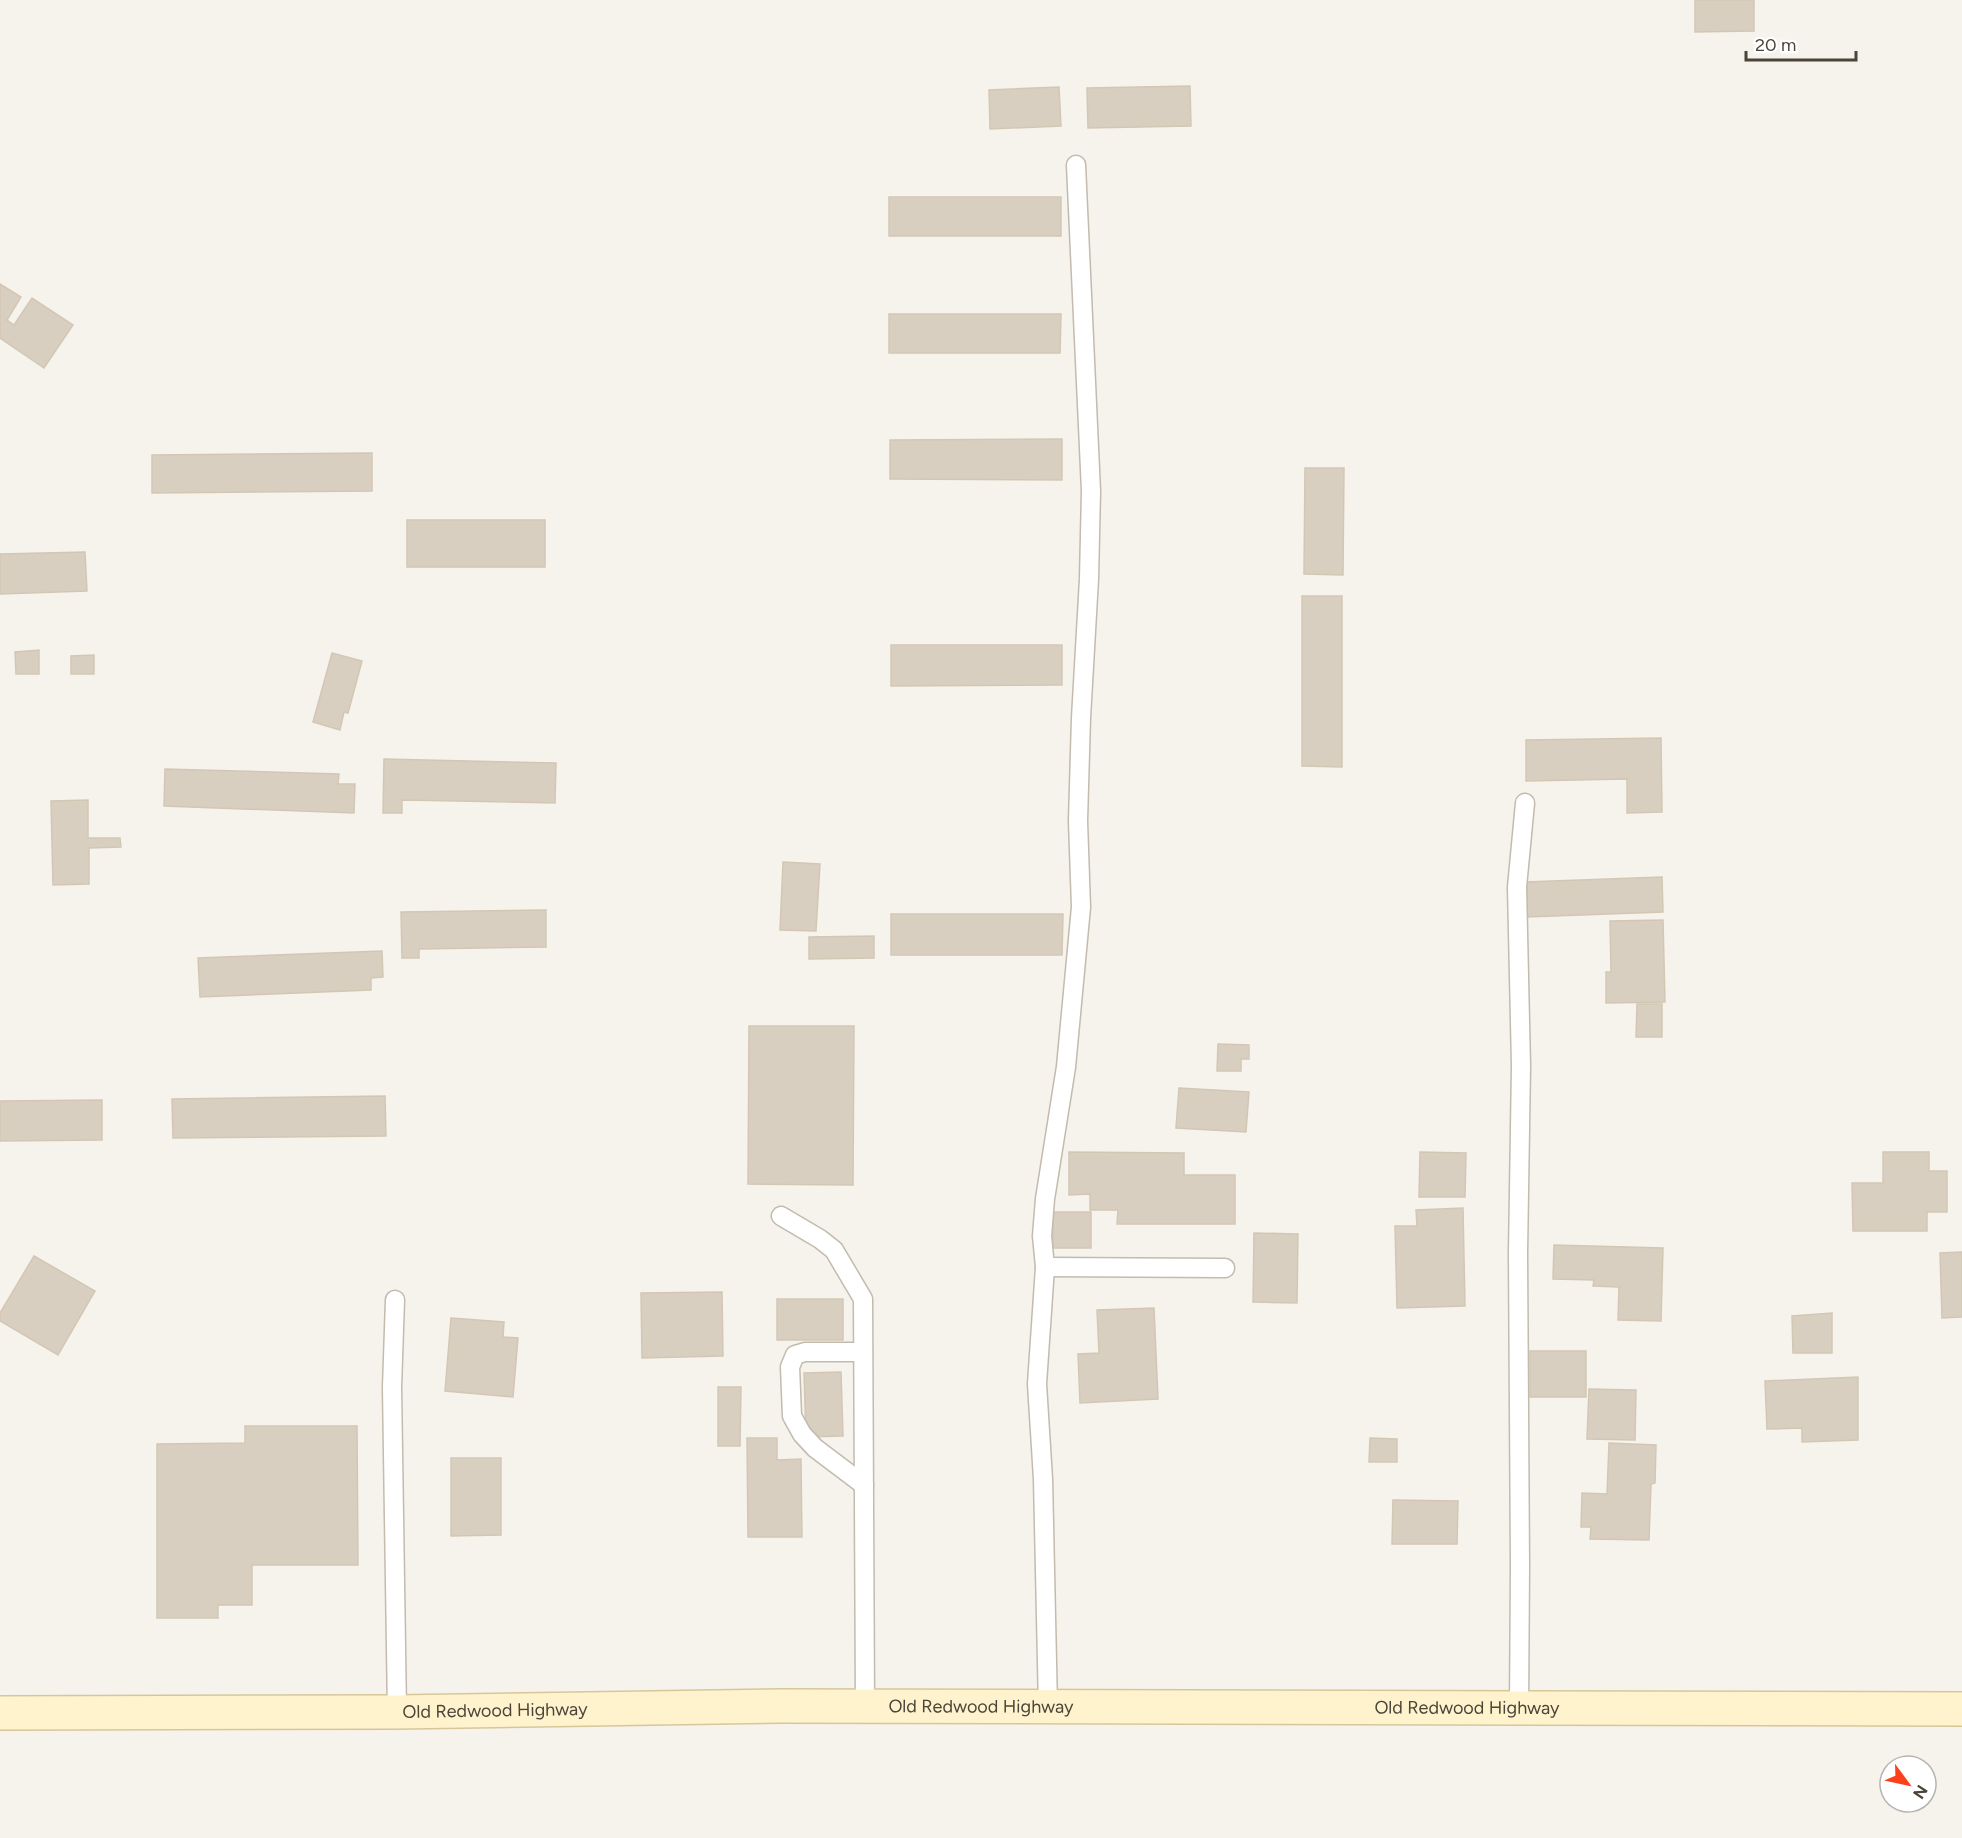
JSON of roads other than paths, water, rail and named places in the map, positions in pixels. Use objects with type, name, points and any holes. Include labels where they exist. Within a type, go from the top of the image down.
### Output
[{"type":"main road","name":"Old Redwood Highway","points":[[0,1713],[397,1712],[866,1706],[1962,1709]]},
{"type":"lane","points":[[1048,1708],[1043,1479],[1037,1384],[1045,1267],[1042,1236],[1045,1199],[1066,1067],[1081,907],[1078,821],[1091,491],[1076,165]]},
{"type":"lane","points":[[1519,1709],[1518,1253],[1521,1066],[1517,887],[1525,803]]},
{"type":"lane","points":[[781,1216],[834,1250],[863,1299],[866,1706]]},
{"type":"lane","points":[[1045,1267],[1226,1269]]},
{"type":"lane","points":[[395,1300],[392,1387],[397,1712]]},
{"type":"lane","points":[[863,1352],[805,1352],[795,1355],[790,1367],[792,1416],[802,1434],[815,1448],[864,1485]]}]
